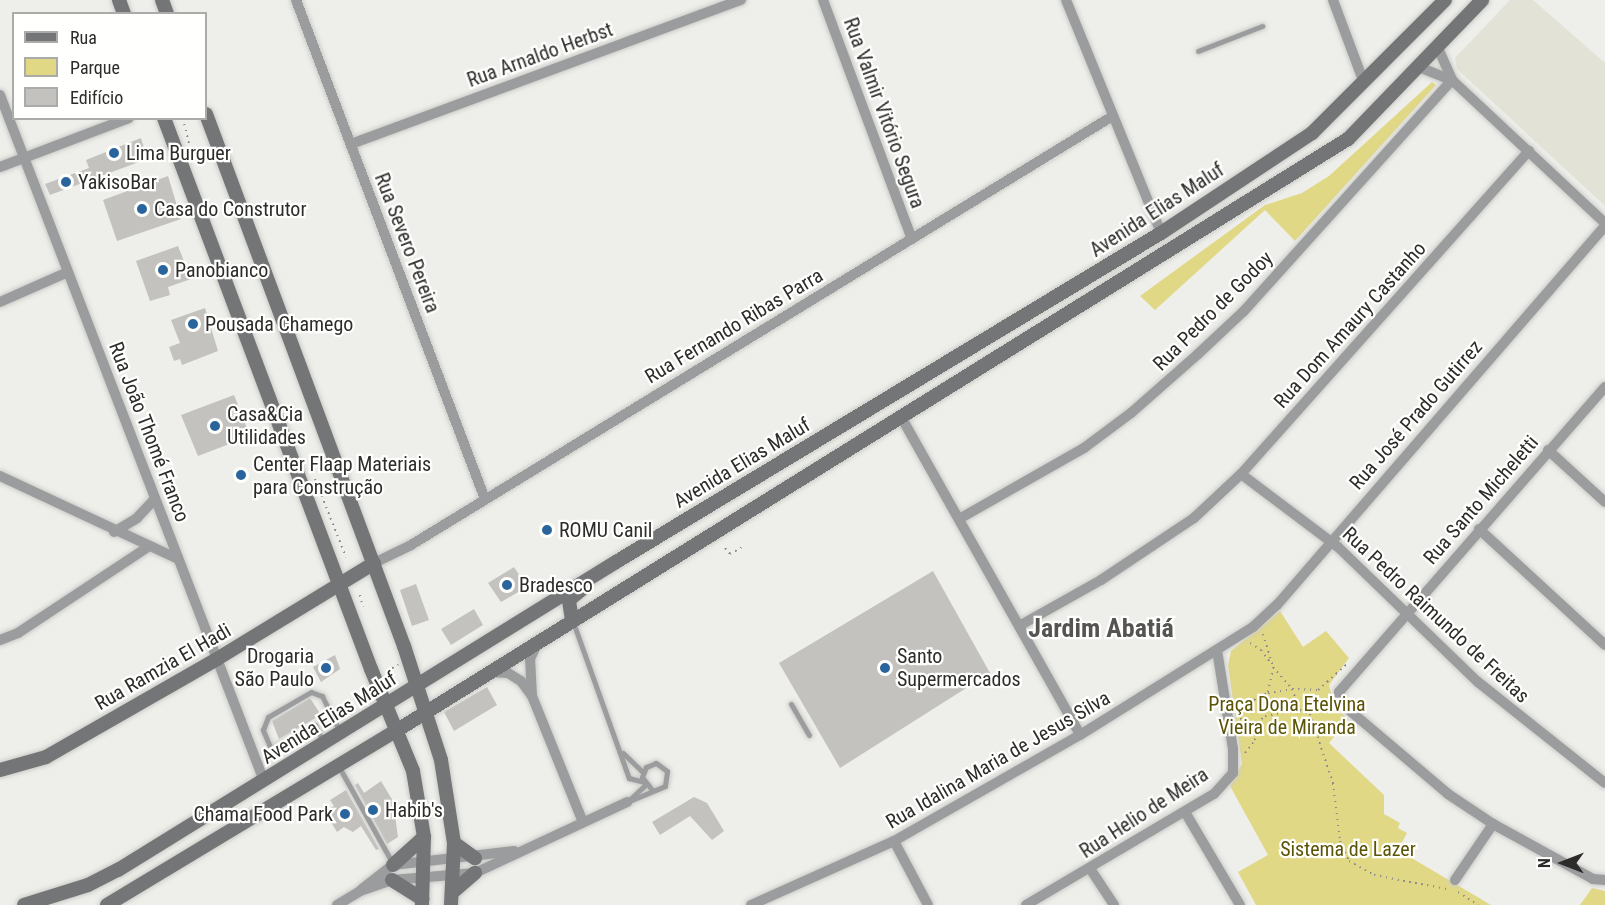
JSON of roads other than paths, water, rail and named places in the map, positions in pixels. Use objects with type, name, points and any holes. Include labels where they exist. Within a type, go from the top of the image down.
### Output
[{"type":"main road","name":"Avenida Elias Maluf","points":[[24,905],[88,885],[118,870],[387,706],[616,562],[1161,233],[1312,133],[1445,0]]},
{"type":"main road","name":"Avenida Elias Maluf","points":[[106,905],[396,731],[900,415],[1189,241],[1348,139],[1482,0]]},
{"type":"main road","points":[[207,117],[374,563],[417,686],[447,784],[455,858],[454,891]]},
{"type":"main road","points":[[165,120],[375,680],[413,771],[424,837],[425,877],[422,902],[392,880]]},
{"type":"main road","points":[[1161,233],[1189,241]]},
{"type":"main road","points":[[572,620],[570,599],[616,562]]},
{"type":"main road","name":"Rua Ramzia El Hadi","points":[[0,770],[46,757],[217,659],[374,563]]},
{"type":"main road","points":[[393,865],[424,837]]},
{"type":"main road","points":[[454,843],[475,858]]},
{"type":"main road","points":[[454,891],[475,873]]},
{"type":"street","name":"Rua Severo Pereira","points":[[296,0],[486,499]]},
{"type":"street","name":"Rua Arnaldo Herbst","points":[[351,144],[741,0]]},
{"type":"street","name":"Rua Valmir Vitório Segura","points":[[823,0],[912,239]]},
{"type":"street","points":[[1066,0],[1111,117],[1161,233]]},
{"type":"street","points":[[1333,0],[1364,83]]},
{"type":"street","points":[[1437,48],[1452,80]]},
{"type":"street","points":[[1419,67],[1452,80],[1605,224]]},
{"type":"street","name":"Rua Pedro de Godoy","points":[[959,519],[1084,448],[1131,414],[1244,311],[1452,80]]},
{"type":"street","name":"Rua João Thomé Franco","points":[[0,95],[264,781]]},
{"type":"street","name":"Rua Fernando Ribas Parra","points":[[374,563],[486,499],[1111,117]]},
{"type":"street","points":[[0,167],[124,120]]},
{"type":"street","name":"Rua Dom Amaury Castanho","points":[[1019,626],[1101,580],[1194,518],[1241,474],[1529,151]]},
{"type":"street","name":"Rua José Prado Gutirrez","points":[[1253,627],[1277,605],[1329,541],[1605,224]]},
{"type":"street","points":[[0,302],[68,272]]},
{"type":"street","name":"Rua Santo Micheletti","points":[[1492,824],[1448,794],[1351,712],[1342,704],[1339,692],[1360,663],[1406,615],[1605,387]]},
{"type":"street","points":[[900,415],[1080,735]]},
{"type":"street","points":[[1548,450],[1605,502]]},
{"type":"street","name":"Rua Pedro Raimundo de Freitas","points":[[1241,474],[1329,541],[1478,682],[1605,783]]},
{"type":"street","points":[[0,476],[114,532],[178,559]]},
{"type":"street","points":[[114,532],[137,518],[155,499]]},
{"type":"street","points":[[1479,529],[1605,645]]},
{"type":"street","points":[[0,640],[18,633],[148,547]]},
{"type":"street","name":"Rua Idalina Maria de Jesus Silva","points":[[751,905],[894,841],[1080,735],[1253,627]]},
{"type":"street","points":[[532,696],[530,658],[539,640]]},
{"type":"street","name":"Rua Helio de Meira","points":[[1026,905],[1091,870],[1214,794],[1233,773],[1233,749],[1217,650]]},
{"type":"street","points":[[488,672],[508,673],[521,681],[532,696],[583,822]]},
{"type":"street","points":[[475,873],[627,802]]},
{"type":"street","points":[[1185,812],[1240,905]]},
{"type":"street","points":[[1455,880],[1492,824],[1593,879],[1605,880]]},
{"type":"street","points":[[894,841],[928,905]]},
{"type":"street","points":[[360,891],[375,876],[393,865],[425,859],[475,858],[520,850]]},
{"type":"street","points":[[1091,870],[1113,905]]},
{"type":"street","points":[[337,905],[360,891],[392,880],[425,877],[454,891]]},
{"type":"lane","points":[[1198,51],[1262,26]]},
{"type":"lane","points":[[572,620],[622,752],[628,778],[652,790]]},
{"type":"lane","points":[[324,744],[315,725],[271,749],[262,730],[268,717],[311,692],[322,696],[341,734]]},
{"type":"lane","points":[[790,704],[809,735]]},
{"type":"lane","points":[[622,752],[643,772],[644,784],[627,802]]},
{"type":"lane","points":[[627,802],[665,786],[668,771],[656,763],[643,772]]},
{"type":"lane","points":[[338,766],[393,865]]},
{"type":"place","name":"Lima Burguer","points":[[114,153]]},
{"type":"place","name":"YakisoBar","points":[[66,182]]},
{"type":"place","name":"Casa do Construtor","points":[[142,209]]},
{"type":"place","name":"Panobianco","points":[[163,270]]},
{"type":"place","name":"Pousada Chamego","points":[[193,324]]},
{"type":"place","name":"Casa&Cia Utilidades","points":[[215,426]]},
{"type":"place","name":"Center Flaap Materiais para Construção","points":[[241,475]]},
{"type":"place","name":"ROMU Canil","points":[[547,530]]},
{"type":"place","name":"Bradesco","points":[[507,585]]},
{"type":"place","name":"Drogaria São Paulo","points":[[326,668]]},
{"type":"place","name":"Santo Supermercados","points":[[885,668]]},
{"type":"place","name":"Habib's","points":[[373,810]]},
{"type":"place","name":"Chama Food Park","points":[[345,814]]},
{"type":"district","name":"Jardim Abatiá","points":[[1101,629]]},
{"type":"park label","name":"Praça Dona Etelvina Vieira de Miranda","points":[[1287,716]]},
{"type":"park label","name":"Sistema de Lazer","points":[[1348,849]]}]
